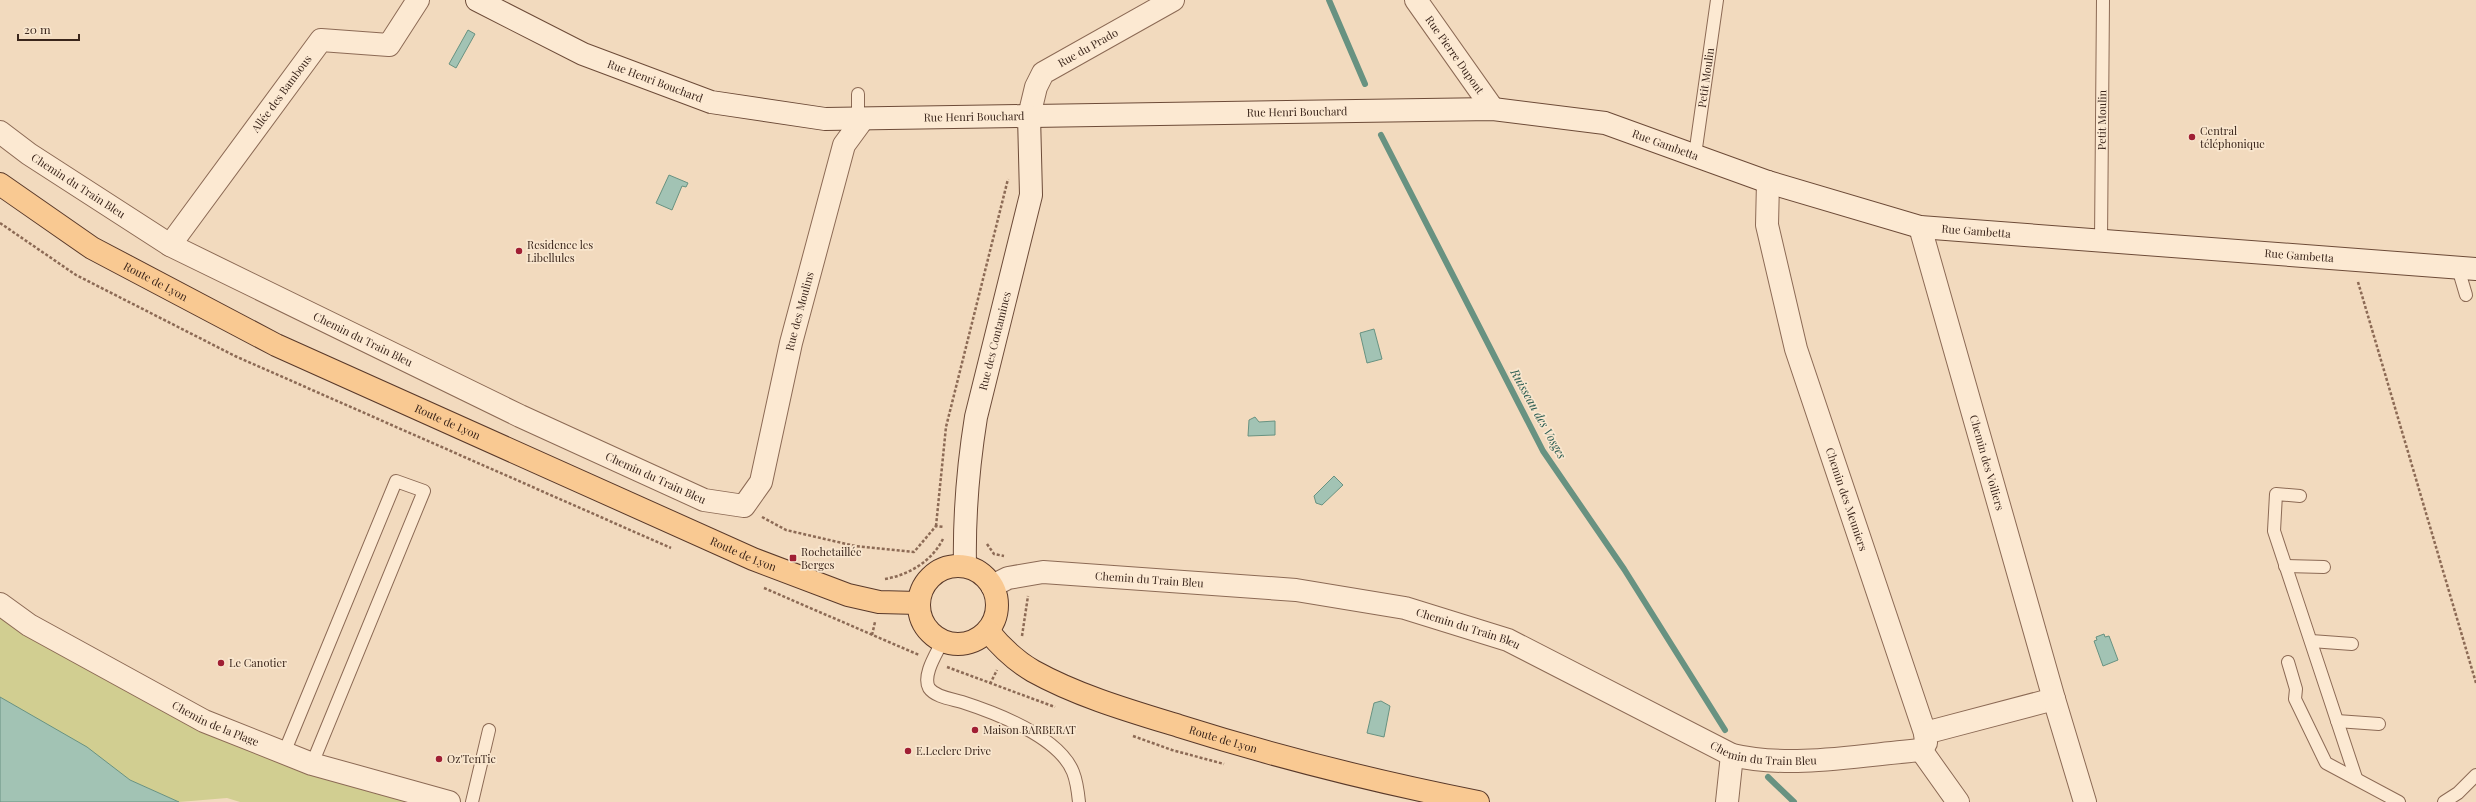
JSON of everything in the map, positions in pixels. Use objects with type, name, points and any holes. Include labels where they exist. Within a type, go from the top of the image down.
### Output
[{"type":"main road","name":"Route de Lyon","points":[[0,184],[92,248],[276,345],[753,559],[848,595],[879,602],[918,603]]},
{"type":"main road","points":[[951,566],[965,566],[981,574],[992,586],[996,598],[997,609],[994,621],[988,631],[970,643],[959,645],[942,642],[932,636],[924,627],[919,615],[918,603],[921,590],[928,579],[939,570],[951,566]]},
{"type":"main road","name":"Route de Lyon","points":[[988,631],[1004,651],[1032,671],[1073,691],[1139,714],[1237,744],[1412,788],[1478,802]]},
{"type":"street","name":"Allée des Bambous","points":[[170,245],[321,40],[388,45],[418,0]]},
{"type":"street","name":"Rue Henri Bouchard","points":[[477,0],[583,54],[711,102],[825,120],[1493,109]]},
{"type":"street","name":"Rue du Prado","points":[[1029,116],[1036,86],[1043,73],[1173,0]]},
{"type":"street","name":"Rue Pierre Dupont","points":[[1416,0],[1493,109]]},
{"type":"street","name":"Rue Gambetta","points":[[1493,109],[1605,123],[1768,182],[1920,227],[2467,268]]},
{"type":"street","name":"Rue des Contamines","points":[[965,566],[964,527],[971,447],[976,417],[1031,195],[1029,116]]},
{"type":"street","name":"Rue des Moulins","points":[[744,506],[761,482],[791,343],[844,145],[861,119]]},
{"type":"street","name":"Chemin du Train Bleu","points":[[0,132],[29,154],[170,245],[528,420],[704,500],[744,506]]},
{"type":"street","name":"Chemin des Meuniers","points":[[1768,182],[1767,225],[1796,349],[1923,741],[1958,802]]},
{"type":"street","name":"Chemin des Voiliers","points":[[1920,227],[2054,699],[2085,802]]},
{"type":"street","name":"Chemin du Train Bleu","points":[[992,586],[1008,578],[1042,572],[1296,590],[1405,608],[1508,640],[1732,755],[1761,761],[1787,761],[1923,741]]},
{"type":"street","name":"Chemin de la Plage","points":[[0,604],[29,625],[204,721],[312,764],[449,802]]},
{"type":"street","points":[[1923,741],[2054,699]]},
{"type":"street","points":[[1727,802],[1732,755]]},
{"type":"lane","name":"Petit Moulin","points":[[1695,156],[1717,0]]},
{"type":"lane","name":"Petit Moulin","points":[[2101,241],[2104,0]]},
{"type":"lane","points":[[858,94],[861,119]]},
{"type":"lane","points":[[2466,295],[2467,268]]},
{"type":"lane","points":[[284,753],[396,481],[424,491],[312,764]]},
{"type":"lane","points":[[2300,496],[2276,494],[2274,531],[2356,778]]},
{"type":"lane","points":[[2285,566],[2324,567]]},
{"type":"lane","points":[[2311,641],[2352,644]]},
{"type":"lane","points":[[942,642],[933,661],[928,678],[928,687],[934,693],[977,707],[1018,724],[1051,745],[1064,757],[1073,771],[1079,802]]},
{"type":"lane","points":[[2288,662],[2296,689],[2295,699],[2326,763],[2399,802]]},
{"type":"lane","points":[[2337,720],[2379,724]]},
{"type":"lane","points":[[472,802],[489,730]]},
{"type":"lane","points":[[2444,802],[2458,793],[2476,775]]},
{"type":"path","points":[[744,506],[786,530],[855,546],[914,552],[936,526],[942,452],[950,404],[1009,177]]},
{"type":"path","points":[[2351,260],[2476,684]]},
{"type":"path","points":[[936,526],[950,527]]},
{"type":"path","points":[[884,580],[910,572],[927,560],[938,550],[945,535]]},
{"type":"path","points":[[983,539],[994,554],[1008,557]]},
{"type":"path","points":[[1022,639],[1028,593]]},
{"type":"path","points":[[872,635],[876,618]]},
{"type":"path","points":[[990,684],[997,669]]},
{"type":"shaded area","points":[[468,30],[475,34],[456,68],[449,64]]},
{"type":"shaded area","points":[[669,175],[688,183],[686,187],[682,186],[672,210],[656,203]]},
{"type":"shaded area","points":[[1374,329],[1382,359],[1367,363],[1360,333]]},
{"type":"shaded area","points":[[1255,417],[1259,422],[1275,421],[1275,435],[1248,436],[1249,420]]},
{"type":"shaded area","points":[[1334,476],[1343,485],[1322,505],[1316,503],[1314,496]]},
{"type":"shaded area","points":[[0,610],[116,679],[425,802],[240,802],[227,798],[179,802],[130,780],[86,747],[0,697]]},
{"type":"shaded area","points":[[2104,634],[2105,637],[2109,636],[2118,660],[2103,666],[2094,641],[2097,640],[2096,637]]},
{"type":"shaded area","points":[[0,697],[87,747],[130,780],[179,802],[0,802]]},
{"type":"shaded area","points":[[1381,701],[1390,706],[1384,737],[1367,733],[1374,703]]},
{"type":"waterway","name":"Ruisseau des Vosges","points":[[1329,0],[1365,84]]},
{"type":"waterway","name":"Ruisseau des Vosges","points":[[1381,135],[1543,451],[1624,569],[1725,730]]},
{"type":"waterway","name":"Ruisseau des Vosges","points":[[1768,777],[1794,802]]},
{"type":"place","name":"Central téléphonique","points":[[2192,137]]},
{"type":"place","name":"Residence les Libellules","points":[[519,251]]},
{"type":"place","name":"Rochetaillée Berges","points":[[793,558]]},
{"type":"place","name":"Le Canotier","points":[[221,663]]},
{"type":"place","name":"Maison BARBERAT","points":[[975,730]]},
{"type":"place","name":"E.Leclerc Drive","points":[[908,751]]},
{"type":"place","name":"Oz'TenTic","points":[[439,759]]}]
